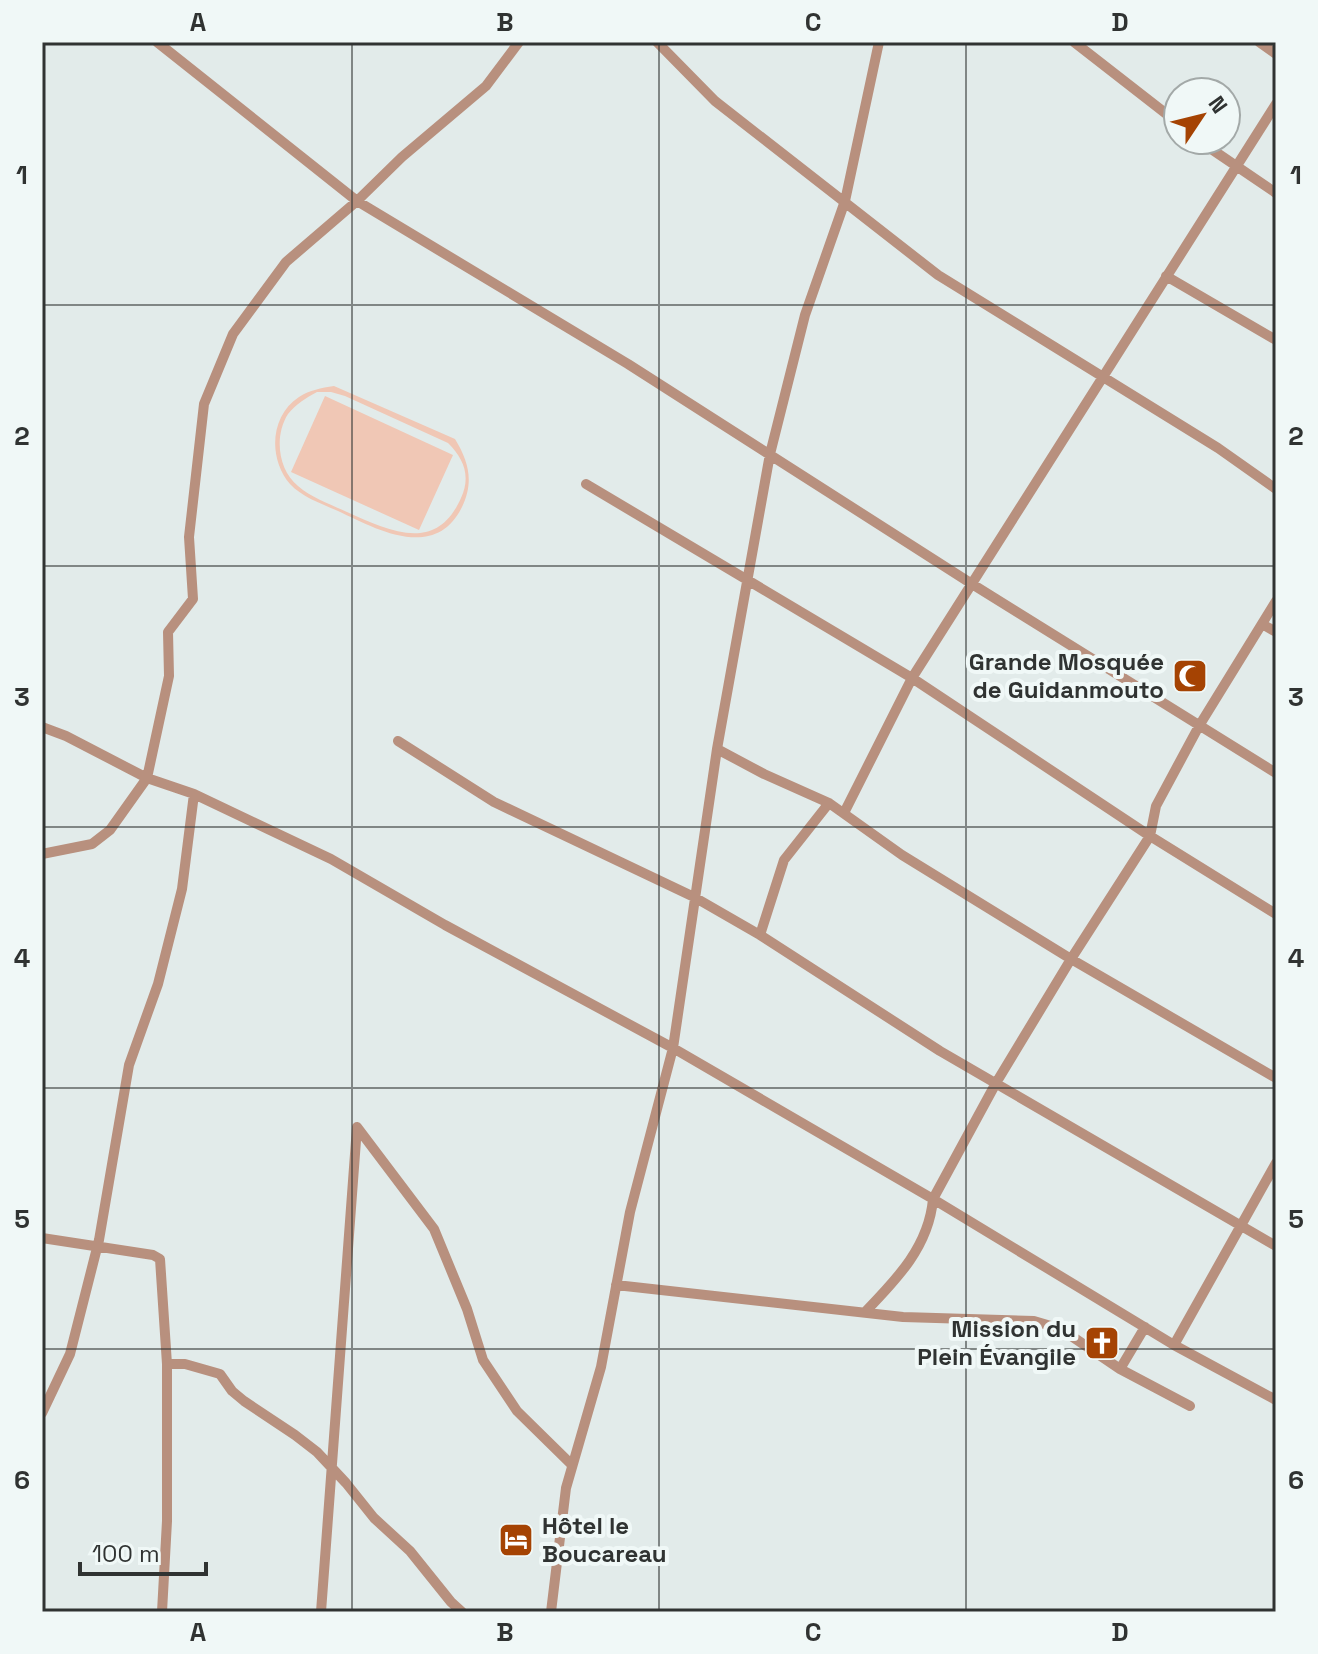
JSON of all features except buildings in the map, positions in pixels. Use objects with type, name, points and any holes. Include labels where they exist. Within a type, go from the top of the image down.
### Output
[{"type":"street","points":[[157,42],[357,201],[628,364],[972,584],[1276,773]]},
{"type":"street","points":[[42,854],[92,844],[110,830],[147,778],[169,676],[168,632],[193,599],[189,537],[204,404],[233,334],[286,262],[486,86],[519,42]]},
{"type":"street","points":[[657,42],[715,101],[938,275],[1218,448],[1276,489]]},
{"type":"street","points":[[551,1612],[566,1488],[601,1367],[630,1212],[673,1048],[717,749],[770,454],[805,315],[845,201],[879,42]]},
{"type":"street","points":[[1074,42],[1162,111]]},
{"type":"street","points":[[1259,42],[1276,54]]},
{"type":"street","points":[[844,813],[912,678],[1276,104]]},
{"type":"street","points":[[1221,156],[1276,193]]},
{"type":"street","points":[[1166,276],[1276,340]]},
{"type":"street","points":[[586,484],[912,678],[1150,836],[1276,914]]},
{"type":"street","points":[[866,1311],[908,1265],[931,1221],[933,1199],[996,1083],[1150,836],[1156,806],[1199,726],[1276,601]]},
{"type":"street","points":[[1262,624],[1276,632]]},
{"type":"street","points":[[42,727],[147,778],[194,794],[331,859],[445,925],[673,1048],[933,1199],[1174,1345],[1276,1400]]},
{"type":"street","points":[[398,741],[494,802],[694,897],[760,935],[940,1051],[1276,1246]]},
{"type":"street","points":[[717,749],[829,803],[902,855],[1071,959],[1276,1078]]},
{"type":"street","points":[[42,1413],[70,1354],[97,1248],[129,1065],[158,984],[182,889],[194,794]]},
{"type":"street","points":[[760,935],[784,860],[829,803]]},
{"type":"street","points":[[321,1612],[357,1127],[434,1229],[467,1309],[483,1360],[517,1411],[572,1465]]},
{"type":"street","points":[[1174,1345],[1276,1163]]},
{"type":"street","points":[[42,1238],[144,1253],[160,1259],[167,1364],[167,1506],[162,1612]]},
{"type":"street","points":[[616,1285],[903,1317],[1034,1321],[1051,1325],[1120,1369],[1190,1406]]},
{"type":"street","points":[[1120,1369],[1145,1327]]},
{"type":"street","points":[[167,1364],[185,1364],[220,1374],[244,1401],[295,1435],[331,1466],[374,1518],[410,1551],[462,1612]]},
{"type":"shaded area","points":[[334,386],[455,439],[467,464],[469,481],[466,498],[450,524],[437,533],[421,537],[387,532],[312,500],[290,484],[278,462],[276,450],[275,438],[282,415],[299,397]],"holes":[[[317,392],[331,392],[448,443],[454,449],[466,475],[464,490],[451,516],[438,527],[425,532],[394,531],[315,497],[291,479],[280,452],[281,432],[288,414]]]},
{"type":"shaded area","points":[[325,396],[453,455],[419,530],[291,472]]},
{"type":"place","name":"Grande Mosquée de Guidanmouto","points":[[1190,676]]},
{"type":"place","name":"Mission du Plein Évangile","points":[[1102,1343]]},
{"type":"place","name":"Hôtel le Boucareau","points":[[516,1540]]}]
